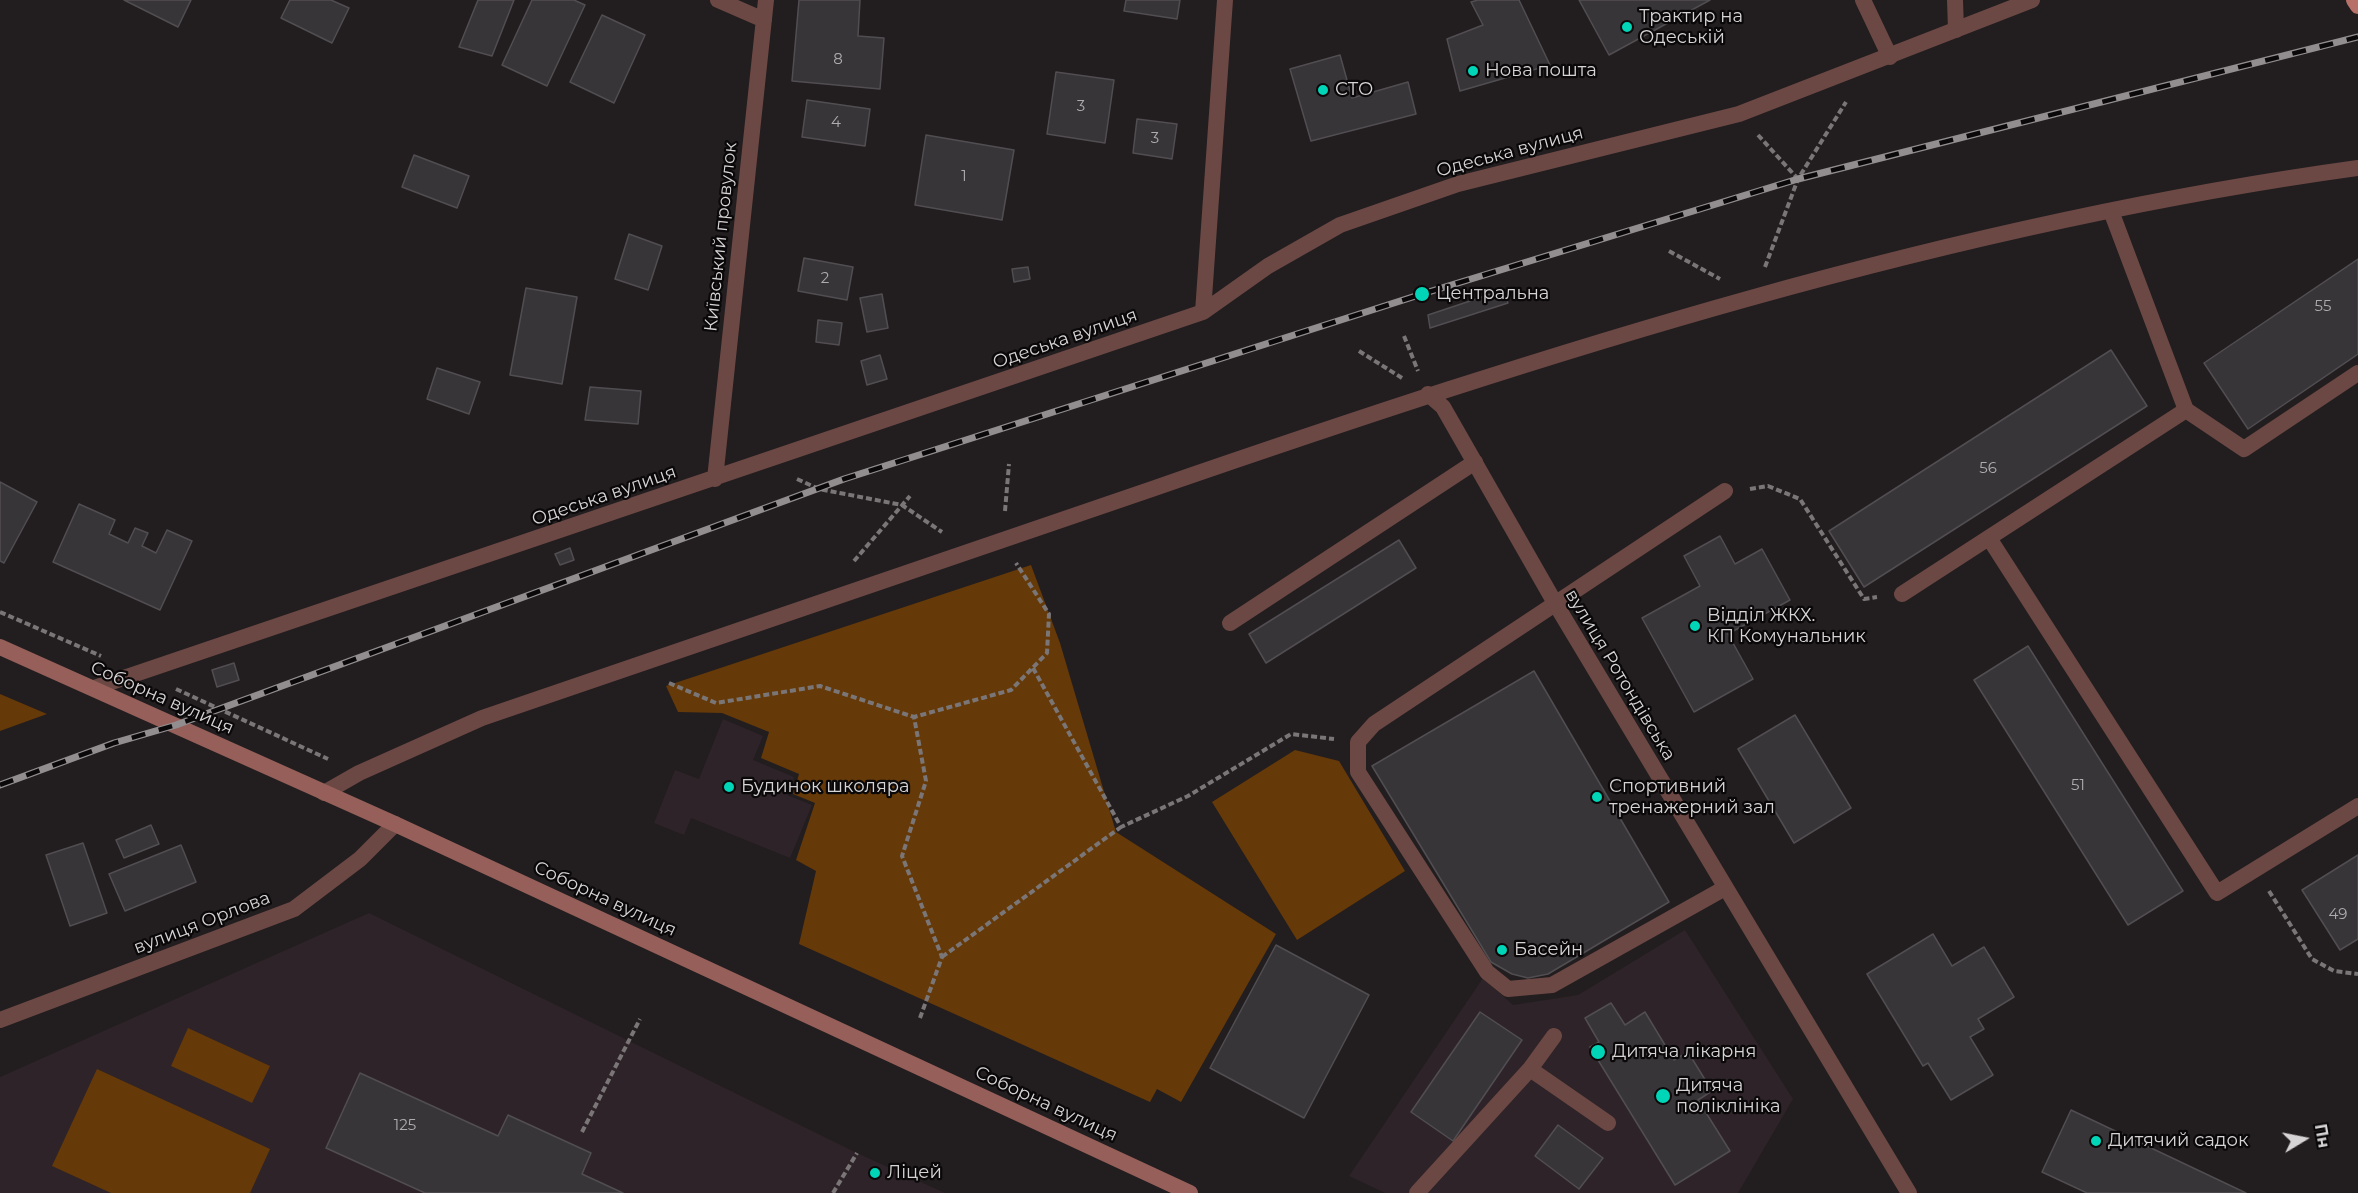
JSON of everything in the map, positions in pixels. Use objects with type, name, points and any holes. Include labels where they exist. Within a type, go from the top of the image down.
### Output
[{"type":"main road","points":[[2354,0],[2358,6]]},
{"type":"main road","name":"Соборна вулиця","points":[[0,647],[395,824],[1190,1193]]},
{"type":"street","points":[[718,0],[764,20]]},
{"type":"street","name":"Київський провулок","points":[[715,479],[766,0]]},
{"type":"street","points":[[1203,312],[1225,0]]},
{"type":"street","points":[[1863,0],[1890,57]]},
{"type":"street","points":[[1955,0],[1956,30]]},
{"type":"street","name":"Одеська вулиця","points":[[94,688],[1203,312],[1268,266],[1340,225],[1458,184],[1739,114],[2032,0]]},
{"type":"street","points":[[324,793],[358,773],[482,718],[1428,394],[1753,297],[1882,262],[2111,211],[2358,168]]},
{"type":"street","points":[[2111,211],[2186,410],[2244,449],[2358,374]]},
{"type":"street","name":"вулиця Ротондівська","points":[[1428,394],[1443,407],[1555,603],[1909,1193]]},
{"type":"street","points":[[1902,594],[2186,410]]},
{"type":"street","points":[[1230,622],[1475,462]]},
{"type":"street","points":[[1725,491],[1374,724],[1358,742],[1359,772],[1487,972],[1508,989],[1552,985],[1725,888]]},
{"type":"street","points":[[1989,538],[2217,893],[2358,806]]},
{"type":"street","name":"вулиця Орлова","points":[[0,1020],[294,909],[360,859],[395,824]]},
{"type":"street","points":[[1417,1193],[1530,1069],[1554,1035]]},
{"type":"street","points":[[1530,1069],[1608,1123]]},
{"type":"path","points":[[1669,251],[1753,297],[1798,179],[1868,65]]},
{"type":"path","points":[[1739,114],[1798,179]]},
{"type":"path","points":[[1404,336],[1428,394]]},
{"type":"path","points":[[1359,351],[1428,394]]},
{"type":"path","points":[[665,681],[716,703],[820,686],[914,717],[1011,690],[1047,653],[1049,615],[1003,540],[1009,464]]},
{"type":"path","points":[[1725,491],[1768,486],[1800,499],[1864,599],[1902,594]]},
{"type":"path","points":[[819,489],[902,505],[970,551]]},
{"type":"path","points":[[849,567],[910,496]]},
{"type":"path","points":[[0,612],[141,673],[358,773]]},
{"type":"path","points":[[1033,667],[1121,827]]},
{"type":"path","points":[[914,717],[926,781],[902,856],[942,957]]},
{"type":"path","points":[[920,1018],[942,957],[1121,827],[1188,796],[1291,734],[1358,742]]},
{"type":"path","points":[[2255,870],[2312,958],[2334,971],[2358,974]]},
{"type":"path","points":[[582,1132],[640,1019]]},
{"type":"path","points":[[833,1193],[857,1153]]},
{"type":"shaded area","points":[[1031,565],[1060,643],[1116,832],[1276,934],[1181,1102],[1157,1089],[1150,1102],[799,944],[816,871],[796,860],[815,803],[793,794],[799,774],[761,758],[769,732],[722,713],[678,712],[666,686]]},
{"type":"shaded area","points":[[0,694],[47,714],[0,731]]},
{"type":"shaded area","name":"Будинок школяра","points":[[723,719],[763,736],[753,760],[794,777],[787,795],[812,805],[790,858],[691,818],[684,835],[654,823],[675,770],[699,779]]},
{"type":"shaded area","points":[[1295,750],[1339,761],[1405,871],[1297,940],[1212,802]]},
{"type":"shaded area","points":[[369,913],[857,1153],[945,1193],[0,1193],[0,1077]]},
{"type":"shaded area","name":"Дитяча лікарня","points":[[1685,930],[1793,1099],[1738,1193],[1385,1193],[1349,1176],[1483,978],[1513,1005],[1578,995]]},
{"type":"shaded area","points":[[188,1028],[270,1066],[252,1103],[171,1066]]},
{"type":"shaded area","points":[[97,1069],[270,1149],[250,1193],[111,1193],[52,1166]]},
{"type":"building","points":[[124,0],[191,0],[178,27]]},
{"type":"building","points":[[290,0],[331,0],[349,8],[332,43],[281,18]]},
{"type":"building","points":[[478,0],[514,0],[492,56],[459,47]]},
{"type":"building","points":[[532,0],[574,0],[585,5],[547,86],[502,65]]},
{"type":"building","points":[[799,0],[860,0],[858,36],[884,38],[880,89],[792,81]]},
{"type":"building","points":[[1126,0],[1180,0],[1177,19],[1124,11]]},
{"type":"building","points":[[1519,0],[1550,65],[1460,91],[1447,39],[1483,25],[1471,2]]},
{"type":"building","name":"Трактир на Одеській","points":[[1579,0],[1710,0],[1609,55]]},
{"type":"building","points":[[602,15],[645,35],[614,103],[570,82]]},
{"type":"building","name":"СТО","points":[[1340,55],[1352,98],[1408,82],[1416,114],[1311,141],[1290,69]]},
{"type":"building","points":[[1056,72],[1114,80],[1105,143],[1047,134]]},
{"type":"building","points":[[807,100],[870,109],[865,146],[802,137]]},
{"type":"building","points":[[1137,119],[1177,124],[1172,159],[1133,153]]},
{"type":"building","points":[[926,135],[1014,150],[1002,220],[915,205]]},
{"type":"building","points":[[414,155],[469,176],[457,208],[402,187]]},
{"type":"building","points":[[629,234],[662,246],[648,290],[615,279]]},
{"type":"building","points":[[804,258],[853,267],[847,300],[798,291]]},
{"type":"building","points":[[2358,259],[2358,354],[2248,429],[2204,363]]},
{"type":"building","points":[[1028,267],[1030,279],[1014,282],[1012,269]]},
{"type":"building","points":[[526,288],[577,297],[562,384],[510,375]]},
{"type":"building","points":[[1503,290],[1508,303],[1430,328],[1428,315]]},
{"type":"building","points":[[882,294],[888,328],[867,332],[860,298]]},
{"type":"building","points":[[818,320],[842,323],[839,345],[816,342]]},
{"type":"building","points":[[2111,350],[2147,406],[1864,587],[1829,531]]},
{"type":"building","points":[[880,355],[887,379],[867,385],[861,361]]},
{"type":"building","points":[[437,368],[480,382],[469,414],[427,399]]},
{"type":"building","points":[[590,387],[641,391],[638,424],[585,420]]},
{"type":"building","points":[[0,482],[37,502],[4,563],[0,561]]},
{"type":"building","points":[[79,504],[115,520],[109,534],[128,543],[135,528],[148,533],[142,546],[156,553],[167,530],[192,541],[160,610],[53,562]]},
{"type":"building","name":"Відділ ЖКХ. КП Комунальник","points":[[1720,536],[1735,564],[1762,549],[1790,600],[1728,634],[1753,679],[1694,712],[1642,618],[1700,586],[1684,556]]},
{"type":"building","points":[[1399,540],[1416,568],[1266,663],[1249,634]]},
{"type":"building","points":[[570,548],[574,560],[560,565],[555,554]]},
{"type":"building","points":[[2028,646],[2183,891],[2128,925],[1974,680]]},
{"type":"building","points":[[234,663],[239,680],[217,687],[212,670]]},
{"type":"building","points":[[1534,671],[1669,902],[1548,974],[1528,978],[1512,974],[1491,962],[1372,766]]},
{"type":"building","points":[[1795,715],[1851,808],[1794,843],[1738,749]]},
{"type":"building","points":[[151,825],[159,844],[124,858],[116,840]]},
{"type":"building","points":[[83,843],[107,913],[70,926],[46,855]]},
{"type":"building","points":[[181,845],[196,882],[125,911],[109,874]]},
{"type":"building","points":[[2358,855],[2358,939],[2340,950],[2302,890]]},
{"type":"building","points":[[1933,934],[1952,966],[1984,947],[2014,997],[1978,1019],[1984,1029],[1970,1037],[1993,1075],[1951,1100],[1928,1063],[1923,1066],[1867,974]]},
{"type":"building","points":[[1276,945],[1369,995],[1304,1118],[1210,1068]]},
{"type":"building","name":"Дитяча поліклініка","points":[[1611,1003],[1625,1025],[1645,1012],[1674,1060],[1688,1052],[1712,1091],[1698,1100],[1730,1151],[1675,1185],[1590,1047],[1599,1042],[1585,1018]]},
{"type":"building","points":[[1480,1012],[1522,1040],[1453,1141],[1411,1112]]},
{"type":"building","points":[[360,1073],[498,1136],[508,1115],[591,1153],[582,1174],[623,1193],[425,1193],[326,1148]]},
{"type":"building","name":"Дитячий садок","points":[[2071,1110],[2246,1193],[2087,1193],[2042,1172]]},
{"type":"building","points":[[1558,1125],[1603,1158],[1579,1189],[1535,1156]]},
{"type":"railway","points":[[0,785],[114,743],[176,725],[844,479],[1422,294],[1798,179],[2358,37]]},
{"type":"place","name":"Трактир на Одеській","points":[[1627,27]]},
{"type":"place","name":"Нова пошта","points":[[1473,71]]},
{"type":"place","name":"СТО","points":[[1323,90]]},
{"type":"place","name":"Центральна","points":[[1422,294]]},
{"type":"place","name":"Відділ ЖКХ. КП Комунальник","points":[[1695,626]]},
{"type":"place","name":"Будинок школяра","points":[[729,787]]},
{"type":"place","name":"Спортивний тренажерний зал","points":[[1597,797]]},
{"type":"place","name":"Басейн","points":[[1502,950]]},
{"type":"place","name":"Дитяча лікарня","points":[[1598,1052]]},
{"type":"place","name":"Дитяча поліклініка","points":[[1663,1096]]},
{"type":"place","name":"Дитячий садок","points":[[2096,1141]]},
{"type":"place","name":"Ліцей","points":[[875,1173]]}]
